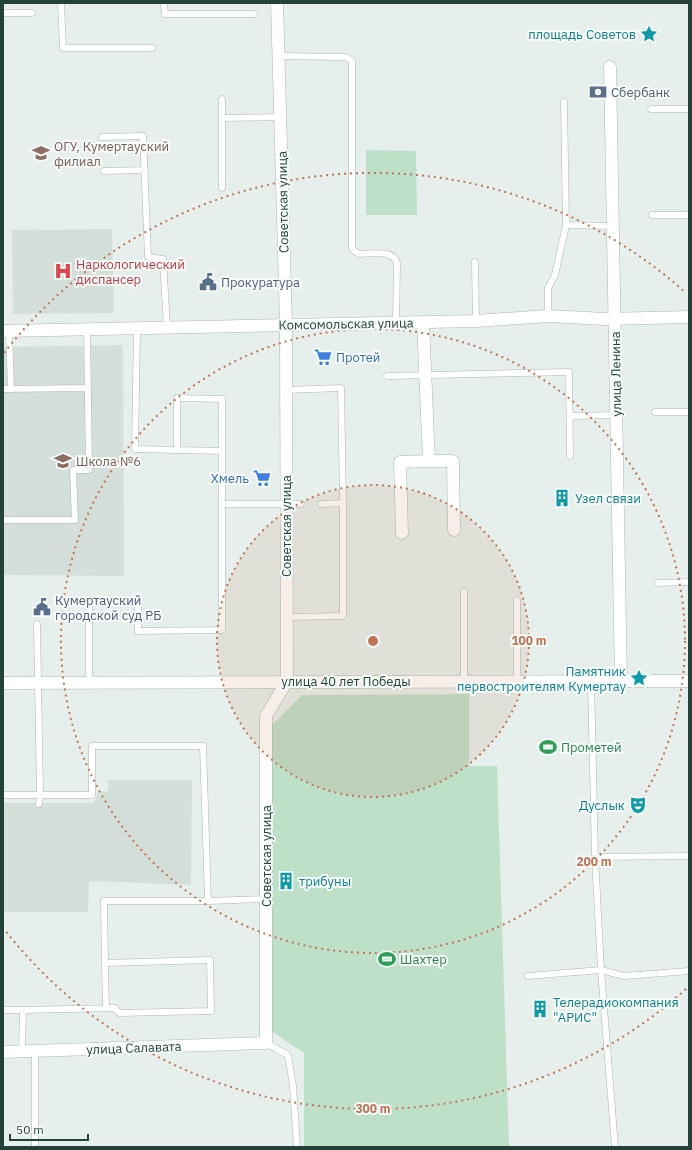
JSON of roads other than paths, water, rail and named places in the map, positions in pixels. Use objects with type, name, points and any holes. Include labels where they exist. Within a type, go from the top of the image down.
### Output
[{"type":"street","name":"Советская улица","points":[[266,1043],[266,716],[287,682],[286,325],[277,3]]},
{"type":"street","name":"улица Ленина","points":[[610,67],[621,681]]},
{"type":"street","name":"Комсомольская улица","points":[[6,331],[476,321],[548,316],[615,318],[689,317]]},
{"type":"street","points":[[423,322],[429,461]]},
{"type":"street","points":[[402,533],[400,462],[453,461],[454,530]]},
{"type":"street","name":"улица 40 лет Победы","points":[[3,683],[689,680]]},
{"type":"street","name":"улица Салавата","points":[[3,1052],[266,1043]]},
{"type":"lane","points":[[61,3],[63,48],[152,48]]},
{"type":"lane","points":[[164,3],[164,14],[254,14]]},
{"type":"lane","points":[[3,13],[32,13]]},
{"type":"lane","points":[[278,56],[344,57],[352,61],[352,247],[354,252],[359,254],[390,254],[395,259],[396,323]]},
{"type":"lane","points":[[222,99],[222,188]]},
{"type":"lane","points":[[548,316],[548,288],[555,275],[566,225],[564,102]]},
{"type":"lane","points":[[651,109],[689,109]]},
{"type":"lane","points":[[222,118],[281,117]]},
{"type":"lane","points":[[102,137],[143,136],[148,257],[163,259],[167,328]]},
{"type":"lane","points":[[104,171],[145,170]]},
{"type":"lane","points":[[652,215],[689,215]]},
{"type":"lane","points":[[566,225],[612,226]]},
{"type":"lane","points":[[475,262],[476,321]]},
{"type":"lane","points":[[137,329],[135,449],[222,451]]},
{"type":"lane","points":[[3,520],[75,520],[73,470],[89,470],[87,330]]},
{"type":"lane","points":[[6,331],[10,389]]},
{"type":"lane","points":[[386,376],[569,372],[570,456]]},
{"type":"lane","points":[[3,389],[88,388]]},
{"type":"lane","points":[[286,390],[341,388],[344,503],[343,616],[287,617]]},
{"type":"lane","points":[[89,683],[89,601],[138,601],[138,631],[222,630],[222,398],[177,398],[177,450]]},
{"type":"lane","points":[[655,412],[689,412]]},
{"type":"lane","points":[[570,416],[616,415]]},
{"type":"lane","points":[[321,504],[344,503]]},
{"type":"lane","points":[[222,504],[301,504]]},
{"type":"lane","points":[[658,582],[689,582]]},
{"type":"lane","points":[[464,592],[464,681]]},
{"type":"lane","points":[[517,600],[517,681]]},
{"type":"lane","points":[[37,624],[39,804]]},
{"type":"lane","points":[[591,681],[595,857],[601,970],[615,1147]]},
{"type":"lane","points":[[3,795],[92,795],[92,746],[203,746],[208,901]]},
{"type":"lane","points":[[595,857],[689,856]]},
{"type":"lane","points":[[106,1008],[104,901],[208,901],[266,899]]},
{"type":"lane","points":[[3,1010],[115,1008],[119,1013],[211,1011],[210,960],[105,963]]},
{"type":"lane","points":[[528,976],[601,970],[624,976],[689,971]]},
{"type":"lane","points":[[22,1052],[23,1010]]},
{"type":"lane","points":[[266,1043],[288,1055],[293,1086],[297,1147]]},
{"type":"lane","points":[[35,1051],[35,1147]]},
{"type":"place","name":"площадь Советов","points":[[649,34]]},
{"type":"place","name":"Сбербанк","points":[[598,92]]},
{"type":"place","name":"ОГУ, Кумертауский филиал","points":[[41,153]]},
{"type":"place","name":"Наркологический диспансер","points":[[63,271]]},
{"type":"place","name":"Прокуратура","points":[[208,282]]},
{"type":"place","name":"Протей","points":[[323,357]]},
{"type":"place","name":"Школа №6","points":[[63,461]]},
{"type":"place","name":"Хмель","points":[[262,478]]},
{"type":"place","name":"Узел связи","points":[[562,498]]},
{"type":"place","name":"Кумертауский городской суд РБ","points":[[42,607]]},
{"type":"place","name":"Памятник первостроителям Кумертау","points":[[639,678]]},
{"type":"place","name":"Прометей","points":[[548,747]]},
{"type":"place","name":"Дуслык","points":[[638,805]]},
{"type":"place","name":"трибуны","points":[[286,881]]},
{"type":"place","name":"Шахтер","points":[[387,959]]},
{"type":"place","name":"Телерадиокомпания \"АРИС\"","points":[[540,1009]]}]
